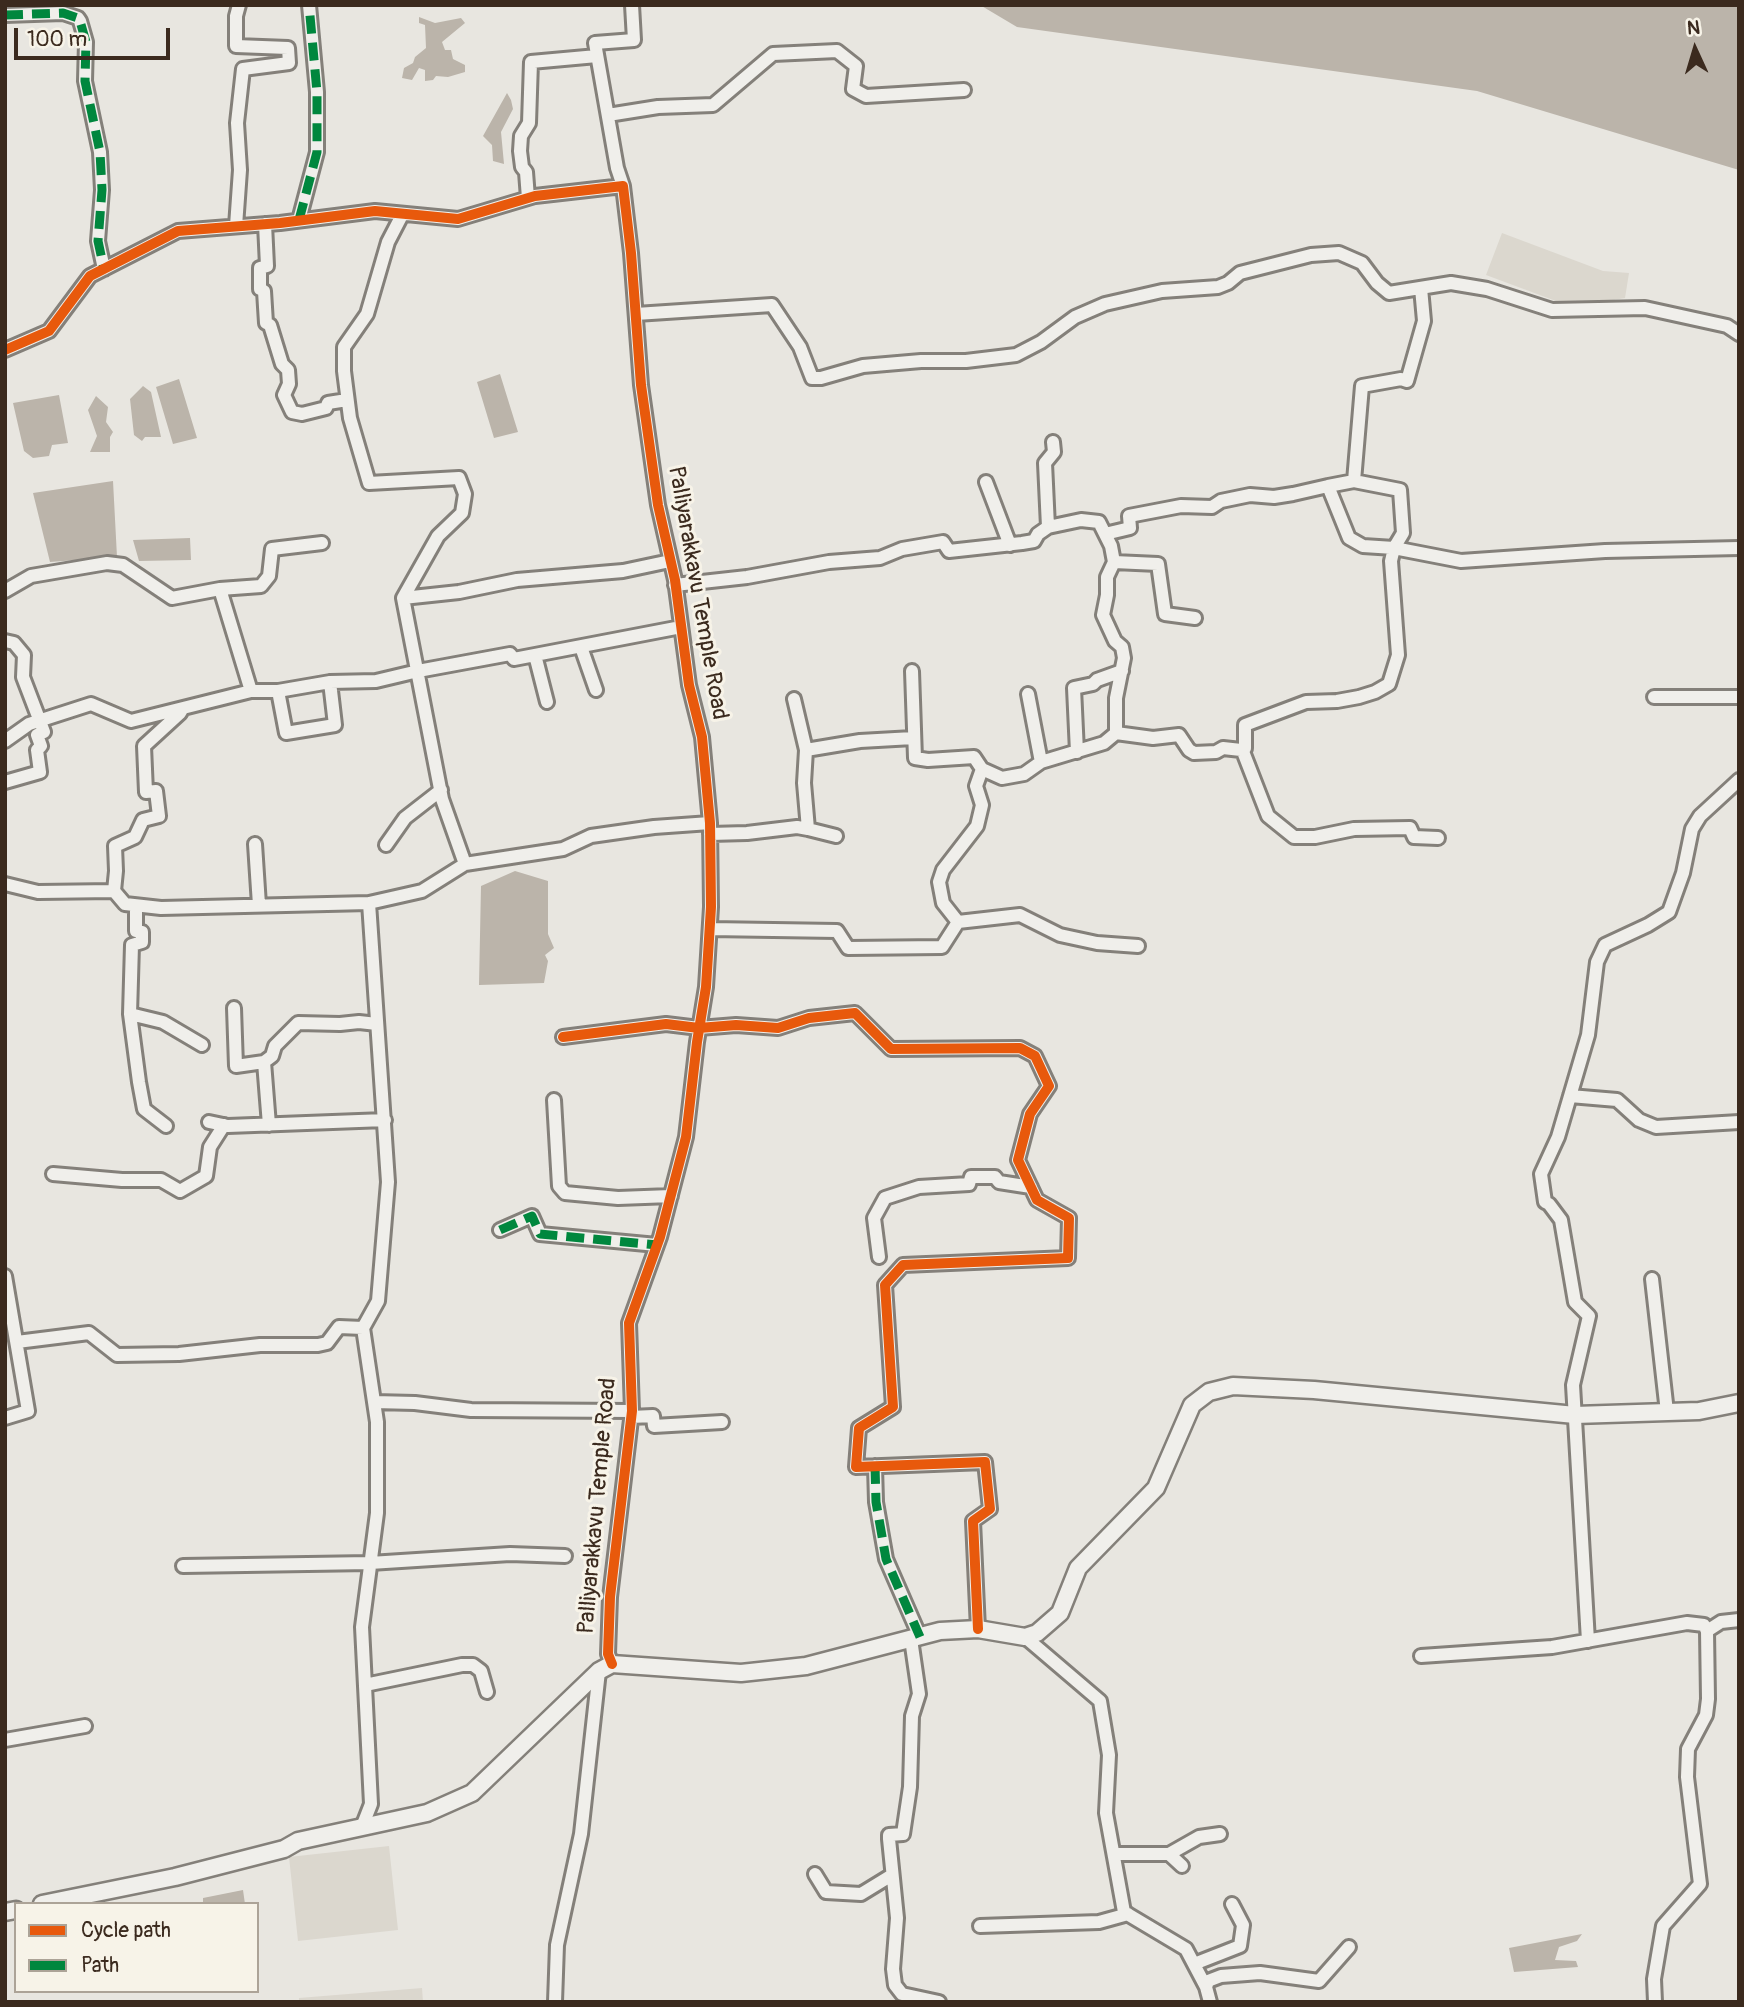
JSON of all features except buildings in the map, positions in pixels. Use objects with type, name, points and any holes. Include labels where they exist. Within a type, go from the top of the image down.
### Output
[{"type":"main road","points":[[52,1902],[175,1878],[284,1849],[298,1841],[427,1813],[472,1793],[605,1667],[741,1673],[806,1665],[940,1631],[978,1629],[1025,1637],[1043,1629],[1060,1613],[1078,1568],[1156,1488],[1192,1405],[1209,1392],[1233,1387],[1314,1390],[1575,1415],[1699,1411],[1739,1403]]},
{"type":"street","points":[[236,226],[240,170],[237,123],[243,69],[289,63],[288,48],[236,46],[236,16],[239,5]]},
{"type":"street","points":[[299,220],[317,152],[317,92],[309,5]]},
{"type":"street","points":[[528,198],[526,172],[522,167],[520,151],[521,136],[529,123],[531,61],[597,56],[594,43],[634,40],[632,5]]},
{"type":"street","points":[[5,15],[63,13],[80,21],[86,42],[85,81],[100,152],[102,190],[98,241],[104,269]]},
{"type":"street","points":[[608,115],[658,107],[713,105],[773,54],[837,51],[856,66],[853,89],[866,96],[964,90]]},
{"type":"street","name":"Palliyarakkavu Temple Road","points":[[555,2002],[557,1945],[581,1834],[608,1654],[610,1597],[631,1414],[629,1323],[657,1245],[686,1137],[706,987],[710,929],[710,829],[702,737],[689,685],[675,585],[658,505],[641,385],[623,186],[617,168],[597,56]]},
{"type":"street","points":[[5,350],[49,331],[90,276],[178,231],[375,211],[458,219],[528,198],[623,186]]},
{"type":"street","points":[[402,215],[388,242],[367,314],[344,347],[344,371],[349,418],[369,483],[459,478],[465,494],[462,513],[438,536],[403,598],[441,790],[465,864]]},
{"type":"street","points":[[265,224],[267,266],[260,268],[260,289],[264,291],[266,323],[270,325],[282,364],[288,370],[289,384],[284,395],[292,412],[302,414],[326,408],[328,403],[347,400]]},
{"type":"street","points":[[636,314],[772,305],[800,347],[812,378],[821,378],[863,366],[921,361],[966,361],[1016,355],[1075,317],[1105,304],[1162,291],[1218,287],[1240,273],[1311,255],[1339,253],[1362,263],[1377,283],[1389,293],[1451,283],[1487,289],[1552,310],[1645,308],[1727,326],[1739,334]]},
{"type":"street","points":[[1354,481],[1362,386],[1401,379],[1406,381],[1424,321],[1421,288]]},
{"type":"street","points":[[1048,527],[1045,463],[1054,452],[1053,442]]},
{"type":"street","points":[[1105,534],[1130,528],[1129,516],[1181,506],[1212,507],[1221,501],[1250,495],[1293,494],[1354,481],[1400,490],[1403,533],[1394,548],[1391,561],[1398,655],[1389,684],[1359,697],[1306,702],[1245,725],[1245,748],[1242,749]]},
{"type":"street","points":[[986,482],[1010,545]]},
{"type":"street","points":[[1328,486],[1349,538],[1363,546],[1394,548],[1461,561],[1605,551],[1739,548]]},
{"type":"street","points":[[675,585],[747,577],[829,562],[880,558],[902,549],[943,542],[949,551],[1010,545],[1034,541],[1038,534],[1048,527],[1081,520],[1099,522],[1111,546],[1114,562],[1107,577],[1103,615],[1115,641],[1122,647],[1124,658],[1116,698],[1116,733]]},
{"type":"street","points":[[5,591],[31,576],[107,563],[123,565],[172,598],[219,589],[261,586],[269,576],[272,549],[321,543]]},
{"type":"street","points":[[403,598],[459,592],[517,580],[622,571],[670,561]]},
{"type":"street","points":[[1114,562],[1158,564],[1165,614],[1195,618]]},
{"type":"street","points":[[219,589],[251,691]]},
{"type":"street","points":[[5,741],[29,724],[91,704],[131,721],[251,691],[278,691],[330,682],[376,681],[510,653],[514,659],[681,627]]},
{"type":"street","points":[[5,641],[14,643],[24,655],[23,677],[44,732],[37,735],[41,746],[37,750],[40,772],[5,782]]},
{"type":"street","points":[[581,647],[596,690]]},
{"type":"street","points":[[536,655],[547,702]]},
{"type":"street","points":[[912,671],[915,758],[928,760],[974,757],[982,769],[1002,778],[1024,774],[1041,762],[1104,743],[1116,733],[1153,738],[1179,735],[1194,753],[1216,752],[1223,748],[1242,749]]},
{"type":"street","points":[[1077,752],[1074,688],[1093,684],[1122,671]]},
{"type":"street","points":[[278,691],[286,733],[335,725],[330,682]]},
{"type":"street","points":[[1028,694],[1041,762]]},
{"type":"street","points":[[1654,697],[1739,697]]},
{"type":"street","points":[[794,699],[806,750],[804,783],[808,829]]},
{"type":"street","points":[[183,708],[144,746],[146,792],[156,791],[159,816],[143,820],[135,837],[115,846],[114,891],[125,904],[161,908],[369,903],[422,891],[465,864],[563,849],[590,835],[654,827],[747,833],[797,827],[836,836]]},
{"type":"street","points":[[806,750],[860,741],[913,738]]},
{"type":"street","points":[[1242,749],[1268,817],[1294,837],[1315,837],[1354,829],[1410,828],[1414,837],[1438,838]]},
{"type":"street","points":[[958,922],[943,903],[939,882],[947,864],[977,826],[982,805],[976,786],[982,769]]},
{"type":"street","points":[[1588,1641],[1573,1385],[1589,1317],[1574,1302],[1561,1220],[1549,1203],[1545,1202],[1541,1174],[1558,1138],[1588,1035],[1597,962],[1605,945],[1669,912],[1683,873],[1692,829],[1700,816],[1739,780]]},
{"type":"street","points":[[387,845],[405,818],[441,790]]},
{"type":"street","points":[[255,844],[259,905]]},
{"type":"street","points":[[5,884],[38,892],[114,891]]},
{"type":"street","points":[[362,1827],[371,1804],[362,1627],[377,1513],[377,1422],[363,1328],[378,1301],[388,1182],[369,903]]},
{"type":"street","points":[[136,906],[136,931],[142,932],[142,942],[132,945],[130,1014],[144,1109],[166,1126]]},
{"type":"street","points":[[958,922],[1020,915],[1060,934],[1097,943],[1138,946]]},
{"type":"street","points":[[710,929],[837,931],[848,948],[942,947],[958,922]]},
{"type":"street","points":[[234,1008],[236,1066],[264,1062],[272,1056],[275,1046],[298,1023],[377,1024]]},
{"type":"street","points":[[563,1037],[666,1024],[699,1028],[736,1025],[778,1028],[809,1018],[855,1013],[891,1049],[1020,1048],[1035,1056],[1049,1086],[1030,1114],[1018,1160],[1037,1200],[1069,1218],[1068,1258],[903,1265],[885,1285],[892,1408],[859,1428],[856,1467],[985,1462],[990,1508],[973,1521],[978,1629]]},
{"type":"street","points":[[130,1014],[163,1022],[202,1045]]},
{"type":"street","points":[[264,1062],[269,1125]]},
{"type":"street","points":[[1570,1096],[1617,1100],[1639,1120],[1656,1127],[1739,1122]]},
{"type":"street","points":[[554,1100],[559,1186],[565,1193],[618,1198],[671,1196]]},
{"type":"street","points":[[209,1122],[224,1125],[269,1125],[385,1120]]},
{"type":"street","points":[[53,1174],[122,1180],[161,1180],[180,1191],[206,1176],[210,1147],[224,1125]]},
{"type":"street","points":[[879,1256],[874,1218],[885,1198],[919,1187],[969,1184],[971,1177],[995,1177],[999,1182],[1031,1187]]},
{"type":"street","points":[[500,1230],[532,1216],[540,1234],[657,1245]]},
{"type":"street","points":[[5,1276],[28,1411],[5,1418]]},
{"type":"street","points":[[1652,1279],[1667,1412]]},
{"type":"street","points":[[17,1342],[89,1333],[117,1355],[179,1354],[260,1345],[318,1345],[327,1343],[339,1327],[363,1328]]},
{"type":"street","points":[[374,1402],[415,1403],[471,1410],[631,1414],[653,1416],[654,1426],[722,1423]]},
{"type":"street","points":[[875,1466],[876,1502],[886,1559],[916,1638],[919,1694],[912,1716],[910,1787],[903,1834],[889,1835],[888,1839],[897,1918],[893,1969],[895,1985],[902,1994],[939,2002]]},
{"type":"street","points":[[183,1566],[370,1563],[510,1554],[565,1556]]},
{"type":"street","points":[[1707,1631],[1721,1622],[1739,1620]]},
{"type":"street","points":[[1421,1656],[1552,1647],[1687,1623],[1704,1625],[1707,1631],[1708,1674],[1706,1715],[1688,1749],[1688,1777],[1700,1884],[1663,1926],[1654,1979],[1655,2002]]},
{"type":"street","points":[[1025,1637],[1100,1701],[1109,1755],[1106,1813],[1124,1912],[1186,1949],[1206,1987],[1210,2002]]},
{"type":"street","points":[[365,1685],[472,1665],[481,1671],[487,1692]]},
{"type":"street","points":[[5,1740],[85,1726]]},
{"type":"street","points":[[1114,1854],[1169,1854],[1199,1837],[1220,1834]]},
{"type":"street","points":[[1169,1854],[1182,1866]]},
{"type":"street","points":[[815,1874],[826,1892],[861,1894],[892,1875]]},
{"type":"street","points":[[1194,1964],[1240,1946],[1243,1925],[1232,1904]]},
{"type":"street","points":[[980,1926],[1099,1922],[1128,1914]]},
{"type":"street","points":[[1206,1987],[1208,1981],[1221,1976],[1260,1973],[1319,1981],[1349,1947]]},
{"type":"shaded area","points":[[980,5],[1739,5],[1739,170],[1477,91],[1017,27]]},
{"type":"shaded area","points":[[419,17],[435,23],[461,18],[465,23],[442,42],[445,50],[451,50],[453,59],[465,65],[465,72],[448,77],[436,76],[433,80],[425,81],[425,70],[419,68],[412,80],[402,78],[404,68],[413,63],[415,57],[426,48],[425,25],[419,23]]},
{"type":"shaded area","points":[[507,93],[513,109],[501,132],[504,164],[493,161],[492,145],[483,136]]},
{"type":"shaded area","points":[[1502,233],[1603,271],[1629,273],[1625,298],[1572,307],[1486,275]]},
{"type":"shaded area","points":[[500,374],[518,432],[494,438],[477,382]]},
{"type":"shaded area","points":[[179,379],[197,438],[173,444],[156,387]]},
{"type":"shaded area","points":[[143,386],[151,392],[161,437],[145,437],[142,441],[134,435],[130,399]]},
{"type":"shaded area","points":[[59,395],[68,443],[52,445],[49,456],[33,458],[24,451],[13,403]]},
{"type":"shaded area","points":[[96,396],[108,407],[106,422],[113,432],[110,437],[110,452],[90,452],[97,436],[88,410]]},
{"type":"shaded area","points":[[113,481],[117,557],[50,562],[33,493]]},
{"type":"shaded area","points":[[190,538],[191,560],[139,561],[133,540]]},
{"type":"shaded area","points":[[515,871],[548,881],[548,934],[554,948],[545,955],[548,961],[544,983],[479,985],[481,886]]},
{"type":"shaded area","points":[[389,1846],[398,1930],[298,1941],[289,1857]]},
{"type":"shaded area","points":[[243,1890],[245,1902],[203,1902],[203,1898]]},
{"type":"shaded area","points":[[1582,1934],[1577,1941],[1559,1947],[1555,1960],[1576,1961],[1578,1967],[1514,1972],[1509,1948]]},
{"type":"shaded area","points":[[422,1988],[423,2002],[299,2002],[299,1998]]},
{"type":"marked path","points":[[299,220],[317,152],[317,92],[309,5]]},
{"type":"marked path","points":[[5,15],[63,13],[80,21],[86,42],[85,81],[100,152],[102,190],[98,241],[104,269]]},
{"type":"marked path","points":[[500,1230],[532,1216],[540,1234],[657,1245]]},
{"type":"marked path","points":[[875,1466],[876,1502],[886,1559],[920,1637]]},
{"type":"cycle path","points":[[5,350],[49,331],[90,276],[178,231],[280,223],[375,211],[458,219],[535,196],[623,186],[641,385],[658,505],[675,580],[689,685],[702,737],[710,823],[711,907],[706,987],[686,1137],[660,1237],[629,1323],[632,1411],[610,1597],[608,1654],[612,1664]]},
{"type":"cycle path","points":[[563,1037],[666,1024],[699,1028],[736,1025],[778,1028],[809,1018],[855,1013],[891,1049],[1020,1048],[1035,1056],[1049,1086],[1030,1114],[1018,1160],[1037,1200],[1069,1218],[1068,1258],[903,1265],[885,1285],[893,1407],[859,1428],[856,1467],[985,1462],[990,1509],[973,1521],[978,1629]]}]
